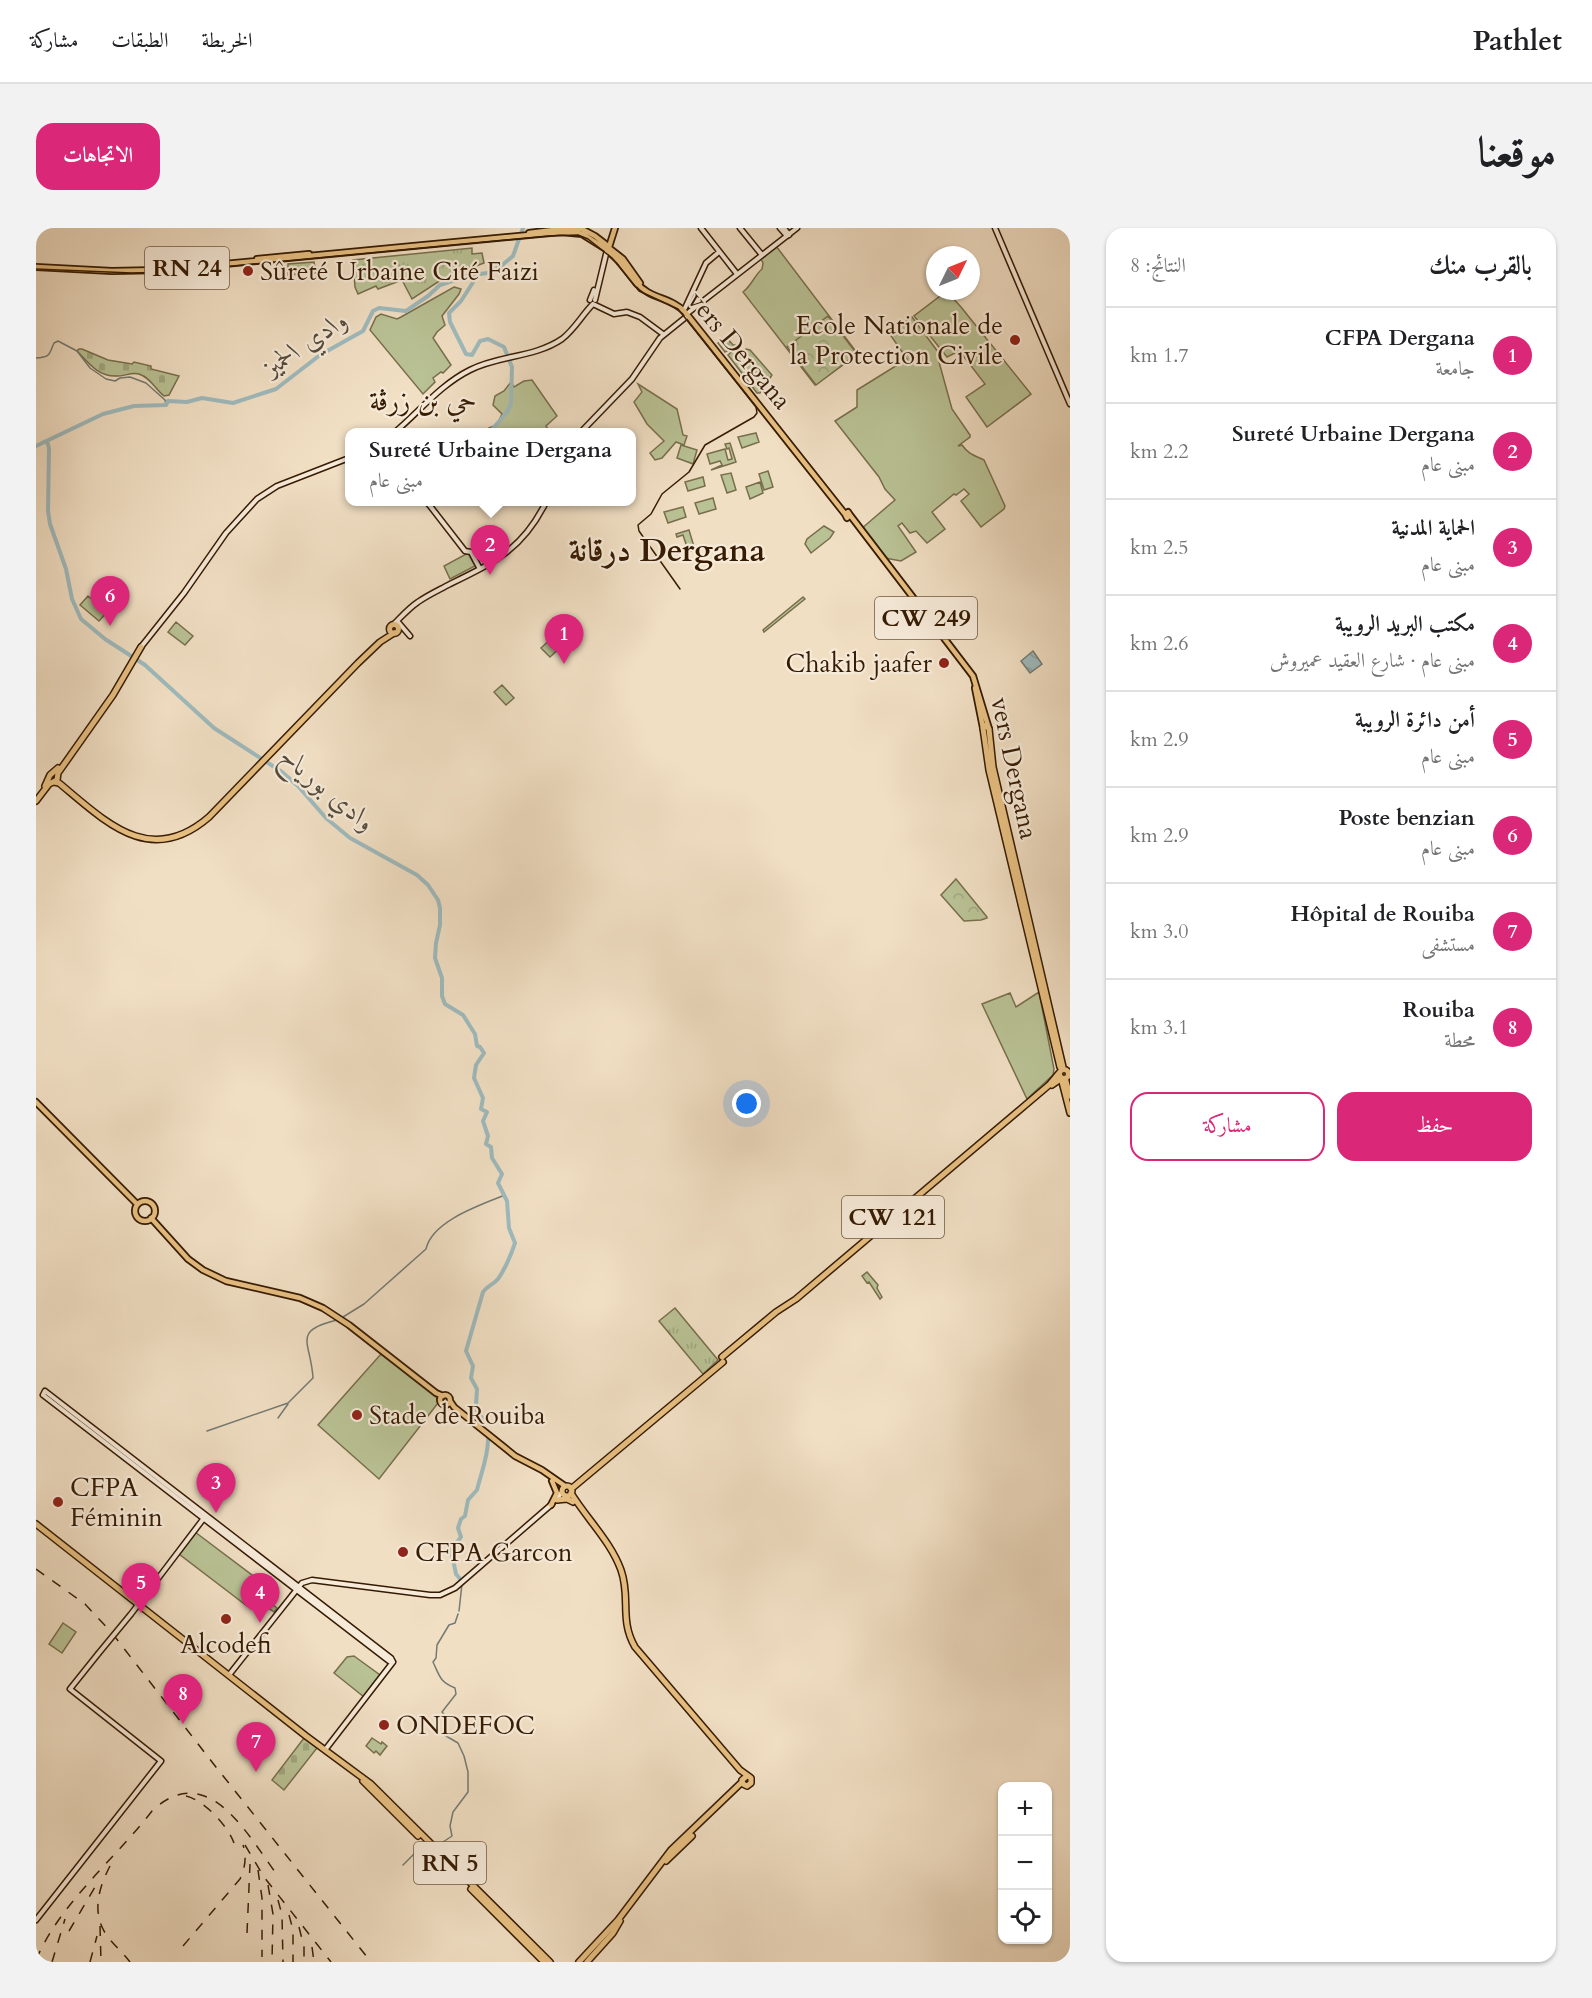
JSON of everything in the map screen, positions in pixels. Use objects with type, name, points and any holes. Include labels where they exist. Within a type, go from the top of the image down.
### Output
[{"type":"highway","points":[[53,780],[119,826],[135,834],[159,838],[184,831],[200,821],[396,626]]},
{"type":"highway","points":[[36,799],[53,780],[139,650]]},
{"type":"highway","points":[[41,790],[53,780],[119,680]]},
{"type":"highway","points":[[986,729],[990,770],[1052,1032],[1056,1071],[1048,1087]]},
{"type":"highway","name":"vers Dergana","points":[[986,729],[1065,1073]]},
{"type":"highway","points":[[53,780],[118,829],[134,837],[159,841],[177,837],[202,823],[261,761]]},
{"type":"highway","points":[[36,799],[49,774],[63,763]]},
{"type":"highway","points":[[1053,1024],[1057,1031],[1063,1058],[1070,1105]]},
{"type":"highway","points":[[1052,1032],[1065,1073],[1070,1113]]},
{"type":"highway","points":[[1056,1056],[1065,1073]]},
{"type":"highway","points":[[1048,1087],[1065,1073]]},
{"type":"highway","points":[[1048,1087],[1059,1087],[1067,1094]]},
{"type":"highway","name":"CW 121","points":[[568,1489],[776,1312],[796,1299],[1048,1087]]},
{"type":"highway","points":[[568,1489],[575,1493],[575,1502]]},
{"type":"highway","points":[[568,1489],[610,1549],[622,1572],[626,1593],[626,1623],[635,1647],[740,1770],[744,1781],[671,1850],[619,1920],[582,1962]]},
{"type":"highway","points":[[556,1501],[567,1499],[575,1502]]},
{"type":"highway","name":"RN 5","points":[[36,1523],[348,1768],[383,1798],[550,1962]]},
{"type":"highway","name":"RN 5","points":[[383,1798],[544,1962]]},
{"type":"highway","points":[[582,1962],[619,1920]]},
{"type":"highway","points":[[582,1962],[608,1940],[619,1920]]},
{"type":"main road","name":"RN 24","points":[[547,232],[553,228]]},
{"type":"main road","points":[[399,428],[449,382],[482,365],[533,353],[554,344],[574,328],[592,302],[615,228]]},
{"type":"main road","points":[[701,228],[737,274]]},
{"type":"main road","points":[[740,228],[762,255]]},
{"type":"main road","points":[[782,228],[788,236]]},
{"type":"main road","points":[[585,428],[632,378],[663,334],[686,312],[797,228]]},
{"type":"main road","points":[[995,228],[1070,404]]},
{"type":"main road","points":[[547,232],[579,229],[608,247],[623,259],[639,284],[648,293],[676,303],[716,347]]},
{"type":"main road","name":"RN 24","points":[[36,266],[164,267],[547,232],[579,233],[608,247]]},
{"type":"main road","points":[[686,312],[706,263],[719,252]]},
{"type":"main road","points":[[592,302],[614,314],[627,312],[640,316],[663,334]]},
{"type":"main road","name":"vers Dergana","points":[[686,312],[716,347],[973,676],[986,729]]},
{"type":"main road","points":[[139,650],[184,593],[226,533],[257,499],[277,486],[345,460]]},
{"type":"main road","points":[[431,506],[465,551],[471,552],[480,569]]},
{"type":"main road","points":[[410,636],[396,626],[424,597],[502,557],[523,539],[534,525],[544,506]]},
{"type":"main road","points":[[36,1102],[137,1204]]},
{"type":"main road","points":[[142,1201],[151,1203],[154,1210],[151,1218],[144,1221],[139,1219],[135,1212],[137,1204],[142,1201]]},
{"type":"main road","points":[[151,1218],[188,1259],[208,1273],[226,1281],[307,1301],[336,1314],[436,1393],[442,1397],[448,1396],[449,1403],[515,1456],[542,1470],[568,1489]]},
{"type":"main road","points":[[205,1517],[42,1395],[45,1391],[297,1589],[391,1658],[393,1662],[325,1750]]},
{"type":"main road","points":[[442,1397],[442,1404],[449,1403]]},
{"type":"main road","points":[[495,1439],[514,1459],[534,1468],[568,1489]]},
{"type":"main road","points":[[551,1506],[557,1493],[552,1481]]},
{"type":"main road","points":[[229,1675],[302,1583],[312,1580],[405,1593],[440,1595],[455,1588],[568,1489]]},
{"type":"main road","points":[[36,1920],[160,1762],[70,1690],[205,1517]]},
{"type":"green space","points":[[776,246],[858,354],[815,385],[743,292],[762,269],[763,263],[760,257]]},
{"type":"green space","points":[[472,248],[472,254],[482,253],[484,263],[444,278],[412,299],[402,280],[378,289],[376,286],[358,294],[355,287],[353,260]]},
{"type":"green space","points":[[314,262],[316,273],[288,275],[288,264]]},
{"type":"green space","points":[[454,287],[461,289],[459,294],[442,316],[445,325],[433,338],[451,365],[443,373],[433,378],[435,382],[423,394],[370,330],[376,317],[381,314],[397,319]]},
{"type":"green space","points":[[935,300],[955,300],[1031,394],[987,427],[966,397],[985,384],[962,354],[957,352],[947,357],[914,316]]},
{"type":"green space","points":[[828,316],[857,354],[816,385],[787,347]]},
{"type":"green space","points":[[912,317],[941,356],[939,362],[952,409],[970,435],[958,446],[962,445],[969,453],[984,460],[1005,506],[981,527],[961,501],[969,494],[964,489],[954,494],[932,512],[945,529],[927,543],[916,531],[910,533],[902,523],[898,526],[916,552],[901,561],[885,558],[861,529],[895,500],[835,421],[857,407],[857,390],[907,359],[889,333]]},
{"type":"green space","points":[[723,338],[737,345],[725,352],[718,343]]},
{"type":"green space","points":[[736,348],[741,352],[746,349],[750,350],[772,375],[760,393],[757,393],[728,355]]},
{"type":"green space","points":[[79,349],[108,360],[132,364],[134,362],[179,376],[169,395],[164,396],[150,381],[139,374],[115,376],[103,374],[89,364],[77,351]]},
{"type":"green space","points":[[532,380],[557,416],[546,426],[547,428],[489,428],[497,425],[502,414],[493,405],[495,396],[504,391],[511,382],[514,387],[524,381]]},
{"type":"green space","points":[[638,384],[677,409],[683,435],[687,436],[684,445],[676,442],[662,458],[655,460],[650,453],[664,441],[647,424],[634,402],[642,392]]},
{"type":"green space","points":[[756,433],[759,442],[742,448],[738,437]]},
{"type":"green space","points":[[730,443],[736,462],[711,470],[722,465],[720,461],[710,464],[707,454],[725,449],[728,460],[732,459],[729,448],[727,449],[725,444]]},
{"type":"green space","points":[[681,445],[697,450],[693,464],[677,458]]},
{"type":"green space","points":[[768,471],[773,487],[764,490],[759,474]]},
{"type":"green space","points":[[731,473],[736,490],[727,493],[721,475]]},
{"type":"green space","points":[[703,477],[705,486],[688,491],[685,482]]},
{"type":"green space","points":[[760,482],[763,493],[750,499],[746,487]]},
{"type":"green space","points":[[713,498],[716,509],[699,514],[695,503]]},
{"type":"green space","points":[[683,507],[686,517],[668,523],[664,512]]},
{"type":"green space","points":[[824,526],[834,532],[811,553],[805,544],[807,539]]},
{"type":"green space","points":[[689,530],[695,550],[685,553],[688,550],[683,535],[677,537],[676,534]]},
{"type":"green space","points":[[468,553],[475,566],[450,579],[444,566]]},
{"type":"green space","points":[[88,596],[107,612],[99,621],[80,605]]},
{"type":"green space","points":[[803,597],[805,599],[764,632],[763,630]]},
{"type":"green space","points":[[176,622],[193,636],[185,645],[168,632]]},
{"type":"green space","points":[[555,635],[564,644],[550,657],[541,648]]},
{"type":"green space","points":[[502,685],[514,698],[506,705],[494,692]]},
{"type":"green space","points":[[956,879],[987,918],[964,921],[941,895]]},
{"type":"green space","points":[[1039,992],[1054,1069],[1053,1075],[1027,1099],[982,1004],[1010,993],[1016,1007]]},
{"type":"green space","points":[[867,1272],[878,1285],[877,1288],[882,1297],[880,1299],[869,1282],[867,1283],[862,1276]]},
{"type":"green space","points":[[675,1308],[718,1360],[703,1374],[659,1321]]},
{"type":"green space","points":[[381,1354],[436,1396],[438,1403],[379,1479],[318,1425]]},
{"type":"green space","points":[[195,1532],[264,1584],[247,1606],[179,1554]]},
{"type":"green space","points":[[260,1594],[277,1608],[274,1612],[256,1599]]},
{"type":"green space","points":[[63,1623],[76,1632],[62,1653],[49,1644]]},
{"type":"green space","points":[[354,1656],[380,1675],[364,1697],[334,1673],[347,1657]]},
{"type":"green space","points":[[304,1738],[317,1748],[284,1790],[272,1780]]},
{"type":"green space","points":[[372,1738],[387,1746],[380,1755],[366,1746]]},
{"type":"water","points":[[1033,651],[1042,664],[1030,673],[1021,661]]},
{"type":"waterway","name":"وادي الحميز","points":[[36,446],[103,414],[134,406],[166,405],[168,401],[187,402],[202,398],[233,403],[276,389],[320,355],[363,331],[373,311],[379,308],[406,311],[440,285],[467,276],[487,273],[501,266],[513,256],[523,228]]},
{"type":"waterway","name":"وادي الحميز","points":[[479,273],[461,301],[449,313],[450,322],[466,354],[472,355],[480,341],[488,339],[504,347],[512,367],[511,404],[493,428]]},
{"type":"waterway","points":[[36,358],[47,356],[54,343],[58,341],[77,351],[90,368],[106,379],[115,381],[130,377],[146,383],[165,400],[166,405]]},
{"type":"waterway","name":"وادي بورياح","points":[[47,441],[50,524],[66,569],[72,599],[81,619],[105,639],[145,665],[214,728],[282,772],[298,786],[326,818],[350,838],[417,875],[428,885],[438,900],[440,925],[435,958],[442,978],[442,996],[445,1004],[463,1015],[475,1034],[477,1046],[484,1053],[476,1065],[474,1078],[483,1098],[481,1109],[487,1112],[483,1121],[488,1136],[486,1144],[491,1147],[492,1158],[502,1174],[498,1183],[507,1201],[509,1228],[515,1243],[501,1275],[483,1292],[466,1351],[473,1366],[471,1378],[477,1389],[476,1405],[482,1418],[482,1426]]},
{"type":"waterway","points":[[343,1317],[364,1304],[426,1249],[430,1239],[447,1222],[505,1195]]},
{"type":"waterway","points":[[207,1431],[288,1403],[313,1378],[307,1340],[309,1334],[323,1324],[337,1320]]},
{"type":"waterway","points":[[278,1418],[288,1404]]},
{"type":"waterway","points":[[477,1490],[486,1459],[488,1440]]},
{"type":"waterway","points":[[461,1580],[456,1574],[451,1550],[461,1537],[458,1528],[461,1519],[465,1516],[468,1500],[476,1491]]},
{"type":"waterway","points":[[459,1611],[462,1584]]},
{"type":"waterway","points":[[437,1846],[452,1836],[450,1826],[453,1812],[468,1792],[468,1772],[464,1756],[458,1743],[446,1736],[447,1718],[442,1712],[456,1694],[455,1688],[443,1681],[433,1662],[436,1658],[437,1645],[449,1625],[455,1623],[458,1614]]},
{"type":"waterway","points":[[403,1865],[422,1846]]},
{"type":"tunnel","points":[[582,232],[601,244]]},
{"type":"tunnel","points":[[1063,1067],[1066,1081]]},
{"type":"tram line","points":[[36,269],[132,273],[169,272],[548,236],[578,235],[588,239],[612,258],[639,291],[678,309],[756,407],[757,413],[754,417],[705,445],[689,472],[662,494],[651,514],[638,525],[639,531],[680,589]]},
{"type":"railway","points":[[36,1569],[85,1604],[112,1633],[371,1962]]},
{"type":"railway","points":[[36,1960],[46,1939],[73,1900],[152,1811],[172,1797],[191,1793],[209,1798],[225,1809],[240,1824],[278,1876]]},
{"type":"railway","points":[[186,1796],[208,1808],[226,1829],[234,1843]]},
{"type":"railway","points":[[183,1946],[240,1879],[245,1862],[243,1845]]},
{"type":"railway","points":[[245,1845],[264,1877],[331,1962]]},
{"type":"railway","points":[[247,1933],[250,1864]]},
{"type":"railway","points":[[110,1866],[102,1884],[98,1902],[99,1920],[108,1937],[130,1962]]},
{"type":"railway","points":[[258,1870],[262,1898],[262,1957]]},
{"type":"railway","points":[[69,1931],[98,1882]]},
{"type":"railway","points":[[268,1885],[273,1914],[272,1962]]},
{"type":"railway","points":[[278,1900],[282,1915],[283,1962]]},
{"type":"railway","points":[[289,1915],[293,1930],[293,1962]]},
{"type":"railway","points":[[52,1962],[65,1919]]},
{"type":"railway","points":[[100,1926],[101,1962]]},
{"type":"railway","points":[[299,1927],[304,1947],[304,1962]]},
{"type":"railway","points":[[90,1962],[97,1936]]},
{"type":"railway","points":[[312,1947],[314,1962]]},
{"type":"place","name":"Sûreté Urbaine Cité Faizi","points":[[248,271]]},
{"type":"place","name":"Ecole Nationale de la Protection Civile","points":[[1015,340]]},
{"type":"place","name":"Sureté Urbaine Dergana","points":[[490,575]]},
{"type":"place","name":"Poste benzian","points":[[110,626]]},
{"type":"place","name":"Chakib jaafer","points":[[944,663]]},
{"type":"place","name":"CFPA Dergana","points":[[564,664]]},
{"type":"place","name":"Stade de Rouiba","points":[[357,1415]]},
{"type":"place","name":"CFPA Féminin","points":[[58,1502]]},
{"type":"place","name":"الحماية المدنية","points":[[216,1513]]},
{"type":"place","name":"CFPA Garcon","points":[[403,1552]]},
{"type":"place","name":"أمن دائرة الرويبة","points":[[141,1613]]},
{"type":"place","name":"Alcodefi","points":[[226,1619]]},
{"type":"place","name":"مكتب البريد الرويبة","points":[[260,1623]]},
{"type":"place","name":"Rouiba","points":[[183,1724]]},
{"type":"place","name":"ONDEFOC","points":[[384,1725]]},
{"type":"place","name":"Hôpital de Rouiba","points":[[256,1772]]},
{"type":"district","name":"حي بن زرڤة","points":[[423,400]]},
{"type":"district","name":"درقانة Dergana","points":[[667,550]]}]
